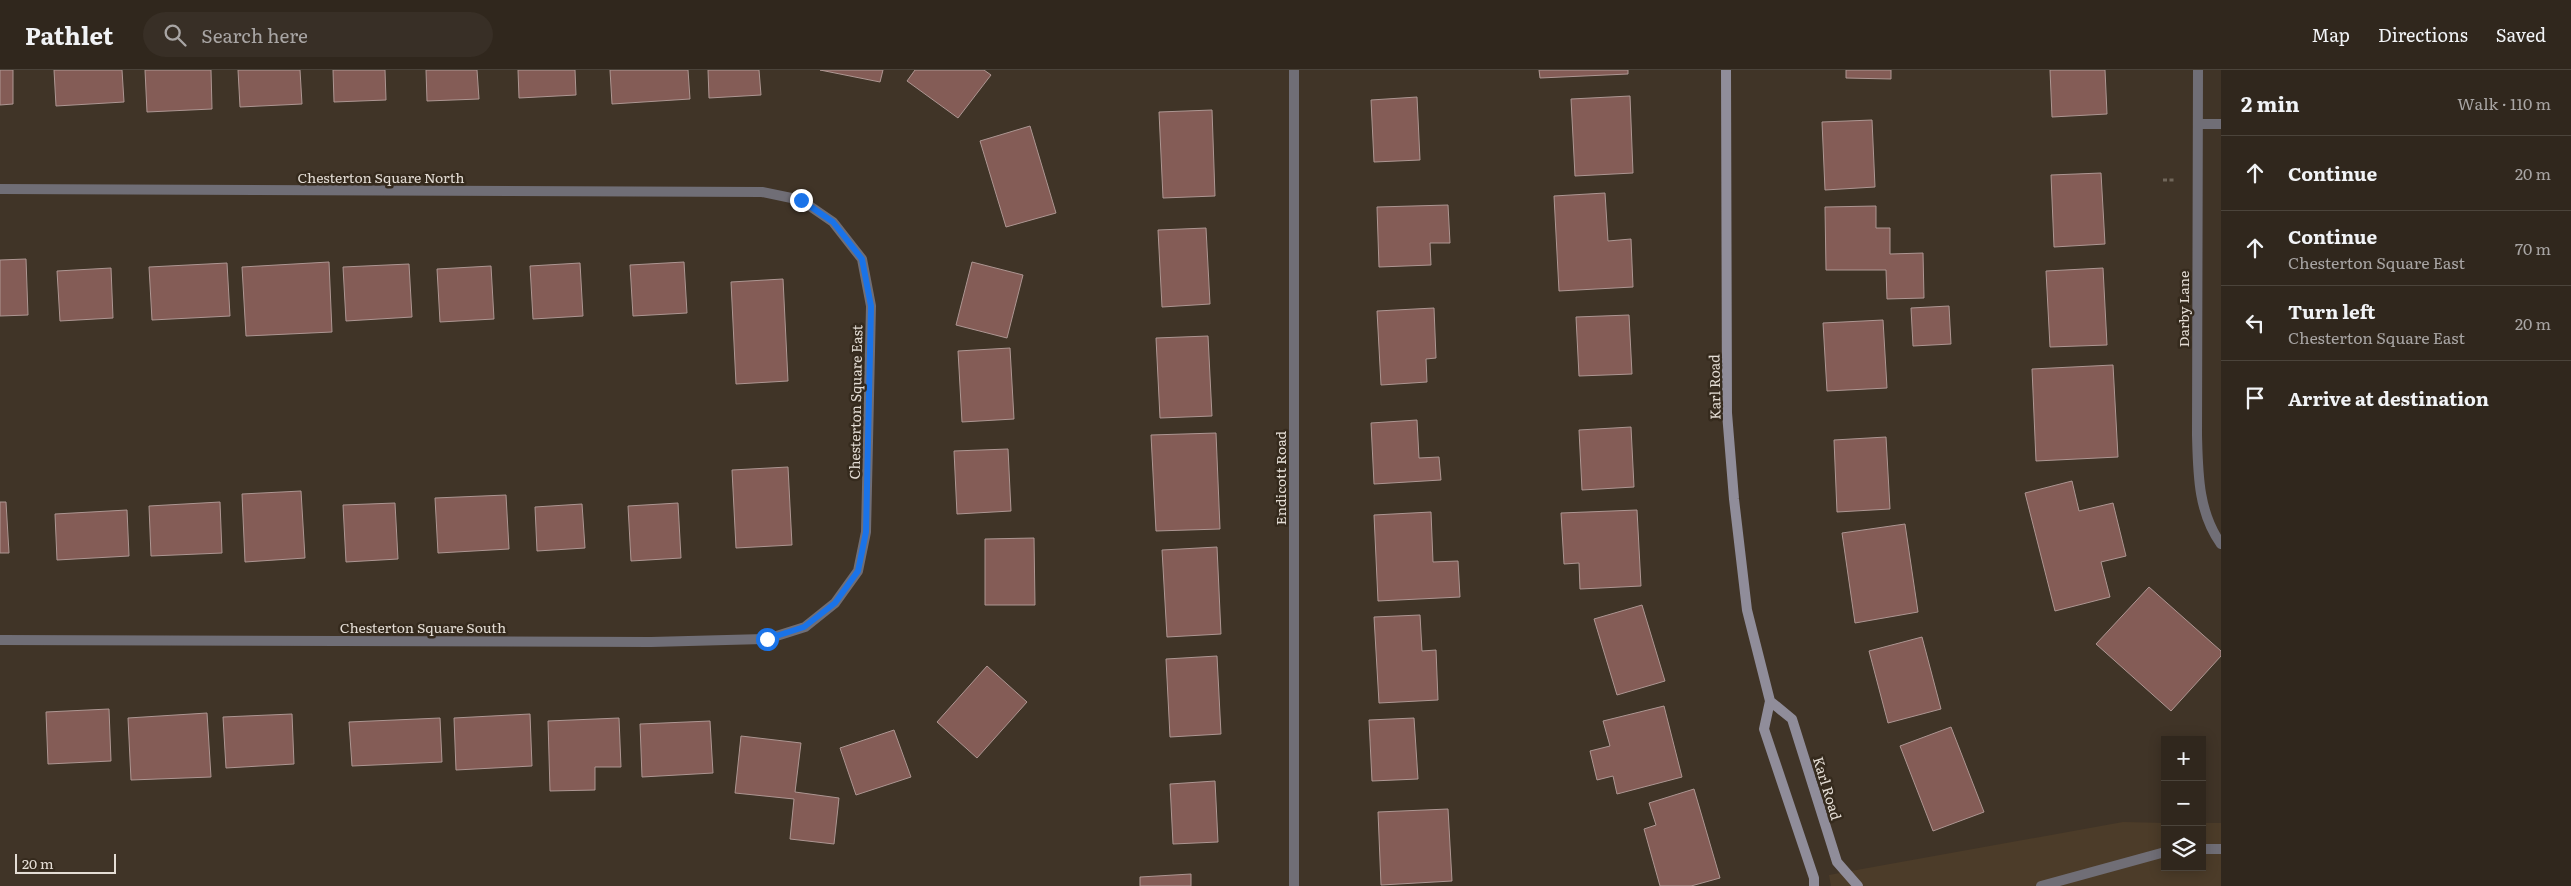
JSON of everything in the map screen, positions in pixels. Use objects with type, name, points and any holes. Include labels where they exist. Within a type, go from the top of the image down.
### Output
[{"type":"street","name":"Endicott Road","points":[[1294,70],[1294,886]]},
{"type":"street","name":"Karl Road","points":[[1726,70],[1727,413],[1734,499],[1747,610],[1770,701],[1764,729],[1814,878],[1814,886]]},
{"type":"street","name":"Darby Lane","points":[[2198,70],[2197,435],[2199,491],[2212,531],[2221,544]]},
{"type":"street","points":[[2198,124],[2221,124]]},
{"type":"street","name":"Chesterton Square North","points":[[0,189],[762,192]]},
{"type":"street","name":"Chesterton Square East","points":[[762,192],[801,200],[833,222],[862,259],[871,306],[866,532],[858,571],[835,603]]},
{"type":"street","name":"Chesterton Square South","points":[[0,640],[651,642],[767,639],[804,627],[835,603]]},
{"type":"street","name":"Karl Road","points":[[1770,701],[1792,719],[1837,862],[1858,886]]},
{"type":"street","points":[[2206,849],[2221,849]]},
{"type":"street","points":[[2041,886],[2161,853]]},
{"type":"path","points":[[2163,180],[2177,180]]},
{"type":"shaded area","points":[[2123,822],[2161,823],[2161,871],[2206,871],[2206,823],[2221,823],[2221,886],[1831,886],[1829,875]]},
{"type":"building","points":[[0,70],[13,70],[13,104],[0,105]]},
{"type":"building","points":[[54,70],[122,70],[124,102],[56,106]]},
{"type":"building","points":[[145,70],[211,70],[212,109],[147,112]]},
{"type":"building","points":[[238,70],[300,70],[302,104],[240,107]]},
{"type":"building","points":[[333,70],[385,70],[386,100],[334,102]]},
{"type":"building","points":[[426,70],[477,70],[479,99],[427,101]]},
{"type":"building","points":[[518,70],[575,70],[576,95],[519,98]]},
{"type":"building","points":[[610,70],[688,70],[690,99],[612,104]]},
{"type":"building","points":[[708,70],[759,70],[761,95],[709,98]]},
{"type":"building","points":[[820,70],[883,70],[880,82]]},
{"type":"building","points":[[915,70],[984,70],[991,75],[958,118],[907,81]]},
{"type":"building","points":[[1539,70],[1628,70],[1628,74],[1540,78]]},
{"type":"building","points":[[1846,70],[1891,70],[1891,79],[1846,78]]},
{"type":"building","points":[[2050,70],[2105,70],[2107,114],[2052,117]]},
{"type":"building","points":[[1630,96],[1633,173],[1575,176],[1571,99]]},
{"type":"building","points":[[1417,97],[1420,160],[1374,162],[1371,100]]},
{"type":"building","points":[[1212,110],[1215,196],[1163,198],[1159,112]]},
{"type":"building","points":[[1872,120],[1875,187],[1825,190],[1822,122]]},
{"type":"building","points":[[1030,126],[1056,213],[1006,227],[980,141]]},
{"type":"building","points":[[2101,173],[2105,244],[2054,247],[2051,175]]},
{"type":"building","points":[[1605,193],[1608,241],[1631,239],[1633,287],[1559,291],[1554,196]]},
{"type":"building","points":[[1448,205],[1450,243],[1430,243],[1431,265],[1379,267],[1377,207]]},
{"type":"building","points":[[1876,206],[1876,228],[1890,228],[1890,254],[1923,253],[1924,298],[1887,299],[1886,270],[1826,270],[1825,207]]},
{"type":"building","points":[[1206,228],[1210,304],[1162,307],[1158,230]]},
{"type":"building","points":[[26,259],[28,315],[0,316],[0,260]]},
{"type":"building","points":[[329,262],[332,332],[246,336],[242,267]]},
{"type":"building","points":[[684,262],[687,313],[633,316],[630,265]]},
{"type":"building","points":[[972,262],[1023,275],[1007,338],[956,325]]},
{"type":"building","points":[[227,263],[230,316],[152,320],[149,267]]},
{"type":"building","points":[[580,263],[583,316],[533,319],[530,266]]},
{"type":"building","points":[[409,264],[412,317],[346,321],[343,267]]},
{"type":"building","points":[[491,266],[494,319],[440,322],[437,269]]},
{"type":"building","points":[[111,268],[113,318],[60,321],[57,271]]},
{"type":"building","points":[[2103,268],[2107,345],[2050,347],[2046,271]]},
{"type":"building","points":[[783,279],[788,381],[736,384],[731,282]]},
{"type":"building","points":[[1949,306],[1951,344],[1913,346],[1911,308]]},
{"type":"building","points":[[1434,308],[1436,358],[1426,359],[1427,382],[1381,385],[1377,311]]},
{"type":"building","points":[[1629,315],[1632,374],[1579,376],[1576,317]]},
{"type":"building","points":[[1883,320],[1887,388],[1827,391],[1823,323]]},
{"type":"building","points":[[1208,336],[1212,416],[1160,418],[1156,338]]},
{"type":"building","points":[[1010,348],[1014,419],[962,422],[958,351]]},
{"type":"building","points":[[2113,365],[2118,457],[2036,461],[2032,369]]},
{"type":"building","points":[[1417,420],[1419,458],[1439,457],[1441,480],[1374,484],[1371,423]]},
{"type":"building","points":[[1631,427],[1634,487],[1582,490],[1579,430]]},
{"type":"building","points":[[1216,433],[1220,529],[1156,531],[1151,435]]},
{"type":"building","points":[[1886,437],[1890,509],[1837,512],[1834,440]]},
{"type":"building","points":[[1008,449],[1011,511],[957,514],[954,451]]},
{"type":"building","points":[[788,467],[792,545],[736,548],[732,470]]},
{"type":"building","points":[[2072,481],[2079,511],[2113,503],[2126,556],[2101,562],[2110,597],[2055,611],[2025,493]]},
{"type":"building","points":[[301,491],[305,558],[245,562],[242,494]]},
{"type":"building","points":[[506,495],[509,549],[438,553],[435,498]]},
{"type":"building","points":[[0,502],[6,502],[9,553],[0,553]]},
{"type":"building","points":[[220,502],[222,553],[151,556],[149,506]]},
{"type":"building","points":[[395,503],[398,559],[346,562],[343,505]]},
{"type":"building","points":[[678,503],[681,558],[631,561],[628,506]]},
{"type":"building","points":[[582,504],[585,548],[537,551],[535,507]]},
{"type":"building","points":[[127,510],[129,556],[57,560],[55,514]]},
{"type":"building","points":[[1637,510],[1641,586],[1580,589],[1579,563],[1564,564],[1561,513]]},
{"type":"building","points":[[1431,512],[1433,562],[1458,561],[1460,597],[1378,601],[1374,515]]},
{"type":"building","points":[[1905,524],[1918,612],[1855,623],[1842,533]]},
{"type":"building","points":[[1034,538],[1035,605],[985,605],[985,539]]},
{"type":"building","points":[[1217,547],[1221,634],[1167,637],[1162,550]]},
{"type":"building","points":[[2149,587],[2221,651],[2221,656],[2171,711],[2096,644]]},
{"type":"building","points":[[1642,605],[1665,681],[1617,695],[1594,619]]},
{"type":"building","points":[[1420,615],[1422,651],[1436,650],[1438,700],[1379,703],[1374,617]]},
{"type":"building","points":[[1922,637],[1941,709],[1888,723],[1869,651]]},
{"type":"building","points":[[1217,656],[1221,734],[1170,737],[1166,659]]},
{"type":"building","points":[[987,666],[1027,702],[977,758],[937,722]]},
{"type":"building","points":[[1664,706],[1682,777],[1617,794],[1613,776],[1597,780],[1590,751],[1610,746],[1603,721]]},
{"type":"building","points":[[109,709],[111,761],[48,764],[46,712]]},
{"type":"building","points":[[207,713],[211,777],[131,780],[128,718]]},
{"type":"building","points":[[292,714],[294,764],[226,768],[223,717]]},
{"type":"building","points":[[530,714],[532,766],[456,770],[454,718]]},
{"type":"building","points":[[440,718],[442,762],[352,766],[349,722]]},
{"type":"building","points":[[619,718],[621,767],[595,767],[595,790],[550,791],[548,721]]},
{"type":"building","points":[[1414,718],[1418,779],[1372,781],[1369,720]]},
{"type":"building","points":[[710,721],[713,773],[642,777],[640,724]]},
{"type":"building","points":[[1951,727],[1984,812],[1933,831],[1900,746]]},
{"type":"building","points":[[894,730],[911,777],[856,795],[840,748]]},
{"type":"building","points":[[741,736],[801,743],[795,792],[839,798],[834,844],[790,839],[794,799],[735,793]]},
{"type":"building","points":[[1215,781],[1218,842],[1173,844],[1170,784]]},
{"type":"building","points":[[1694,789],[1720,878],[1691,886],[1660,886],[1644,829],[1656,825],[1649,803]]},
{"type":"building","points":[[1448,809],[1452,881],[1381,885],[1378,812]]},
{"type":"building","points":[[1191,874],[1191,886],[1140,886],[1140,877]]},
{"type":"route","points":[[767,639],[804,627],[835,603],[858,571],[866,532],[871,306],[862,259],[833,222],[801,200]]}]
